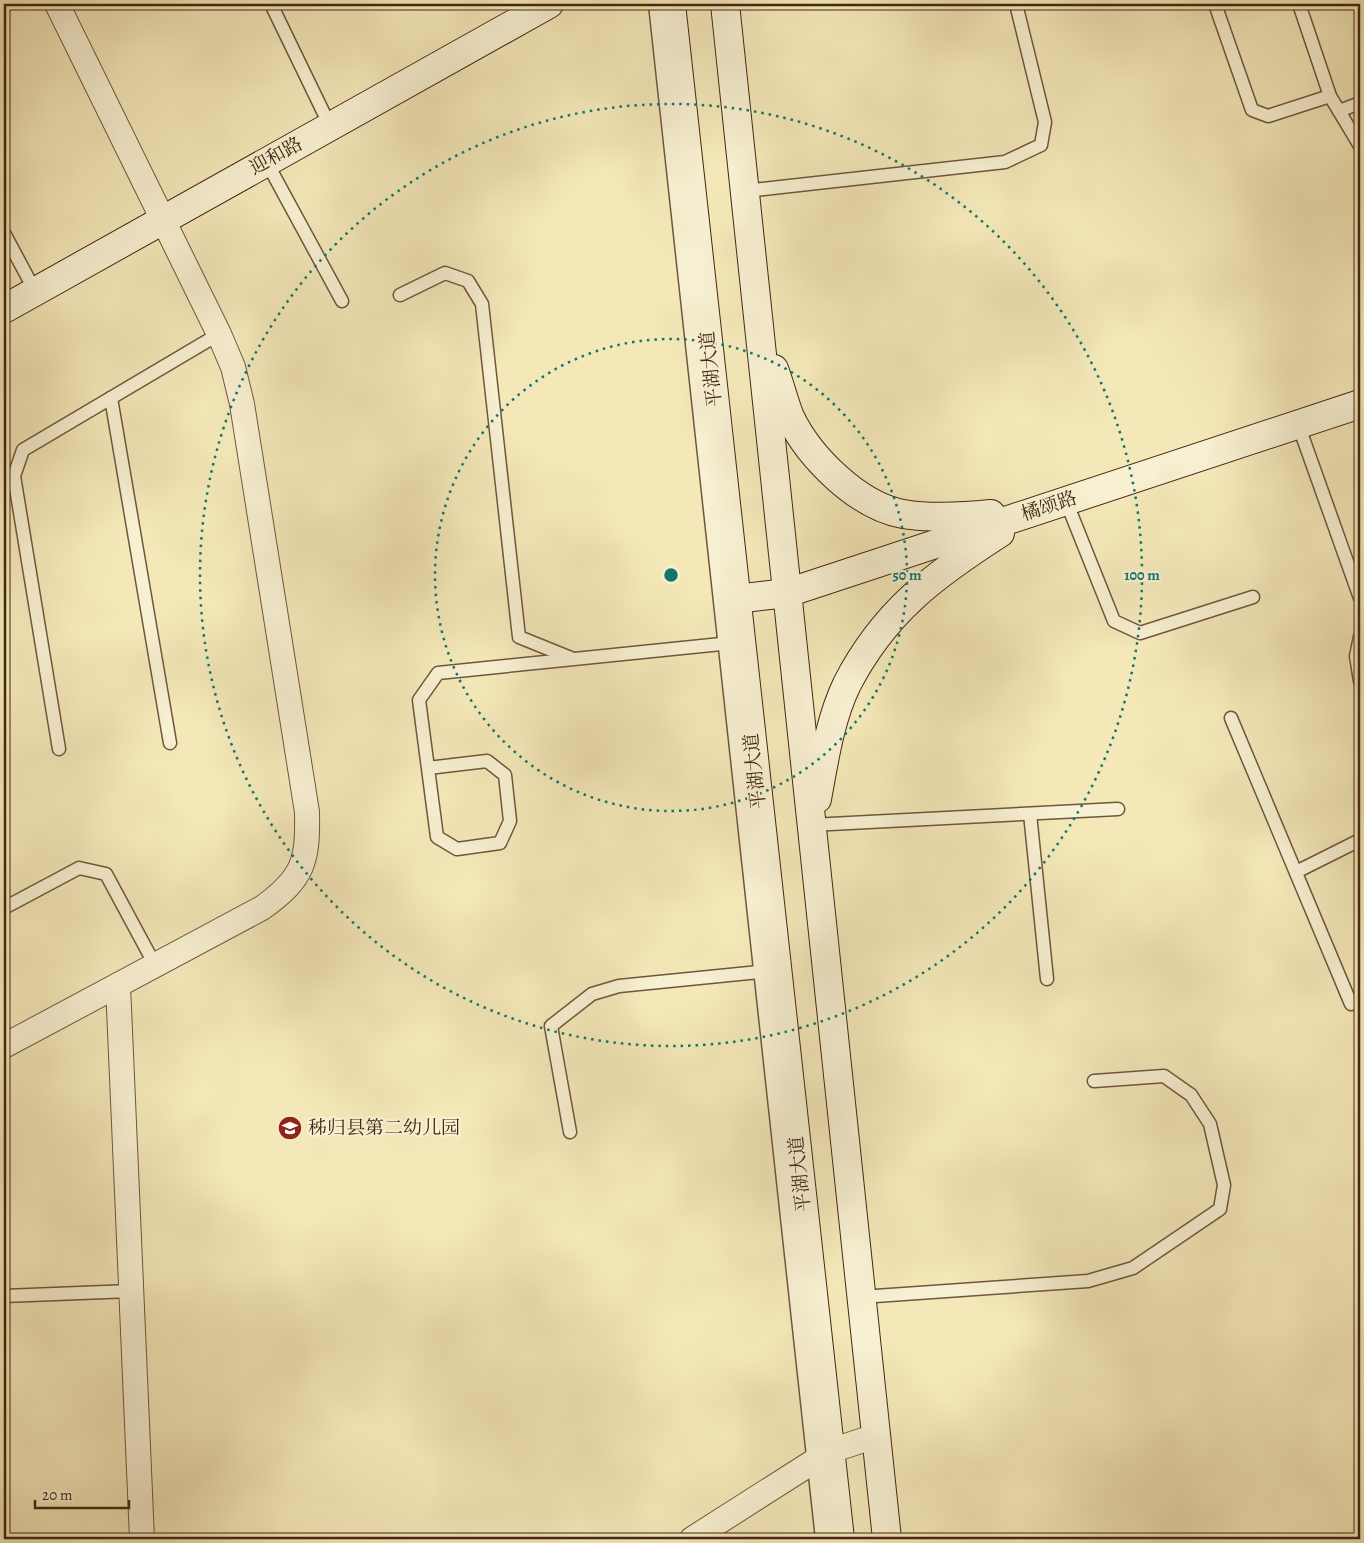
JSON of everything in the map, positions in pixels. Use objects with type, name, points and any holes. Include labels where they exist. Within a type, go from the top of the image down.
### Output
[{"type":"main road","name":"迎和路","points":[[4,309],[549,4]]},
{"type":"main road","name":"平湖大道","points":[[671,4],[736,600],[732,643],[822,1457],[840,1539]]},
{"type":"main road","points":[[725,4],[887,1539]]},
{"type":"main road","points":[[756,304],[791,418],[819,462],[858,496],[901,514],[950,518],[1001,514],[1060,503]]},
{"type":"main road","name":"橘颂路","points":[[736,600],[787,593],[1360,404]]},
{"type":"main road","points":[[811,825],[829,737],[847,686],[876,637],[912,596],[956,562],[1004,530],[1060,503]]},
{"type":"street","points":[[4,1046],[262,908],[285,892],[300,869],[307,841],[307,812],[242,404],[232,367],[219,334],[57,4]]},
{"type":"street","points":[[118,985],[142,1539]]},
{"type":"street","points":[[692,1539],[822,1457],[876,1436]]},
{"type":"lane","points":[[271,4],[330,126]]},
{"type":"lane","points":[[655,4],[732,643],[759,972],[822,1457],[822,1539]]},
{"type":"lane","points":[[745,191],[1005,162],[1041,145],[1044,122],[1016,4]]},
{"type":"lane","points":[[1215,4],[1252,110],[1268,116],[1330,96]]},
{"type":"lane","points":[[1298,4],[1330,96],[1360,146]]},
{"type":"lane","points":[[1339,111],[1360,103]]},
{"type":"lane","points":[[266,161],[342,300]]},
{"type":"lane","points":[[4,233],[35,291]]},
{"type":"lane","points":[[400,295],[445,273],[468,281],[482,304],[519,637],[573,659]]},
{"type":"lane","points":[[59,749],[14,476],[23,450],[219,334]]},
{"type":"lane","points":[[111,398],[170,743]]},
{"type":"lane","points":[[1298,424],[1360,598]]},
{"type":"lane","points":[[1060,503],[1114,621],[1140,633],[1252,597]]},
{"type":"lane","points":[[1360,637],[1356,656],[1360,681]]},
{"type":"lane","points":[[428,768],[487,761],[505,775],[510,821],[500,843],[457,849],[437,837],[419,700],[438,673],[732,643]]},
{"type":"lane","points":[[1231,718],[1352,1004]]},
{"type":"lane","points":[[811,825],[1118,809]]},
{"type":"lane","points":[[1030,814],[1047,980]]},
{"type":"lane","points":[[1296,872],[1360,840]]},
{"type":"lane","points":[[4,908],[79,868],[106,874],[155,965]]},
{"type":"lane","points":[[570,1132],[551,1026],[592,994],[619,986],[759,972]]},
{"type":"lane","points":[[861,1297],[1088,1281],[1133,1268],[1220,1209],[1224,1186],[1210,1124],[1191,1095],[1164,1076],[1094,1081]]},
{"type":"lane","points":[[4,1296],[131,1291]]},
{"type":"place","name":"秭归县第二幼儿园","points":[[290,1128]]}]
